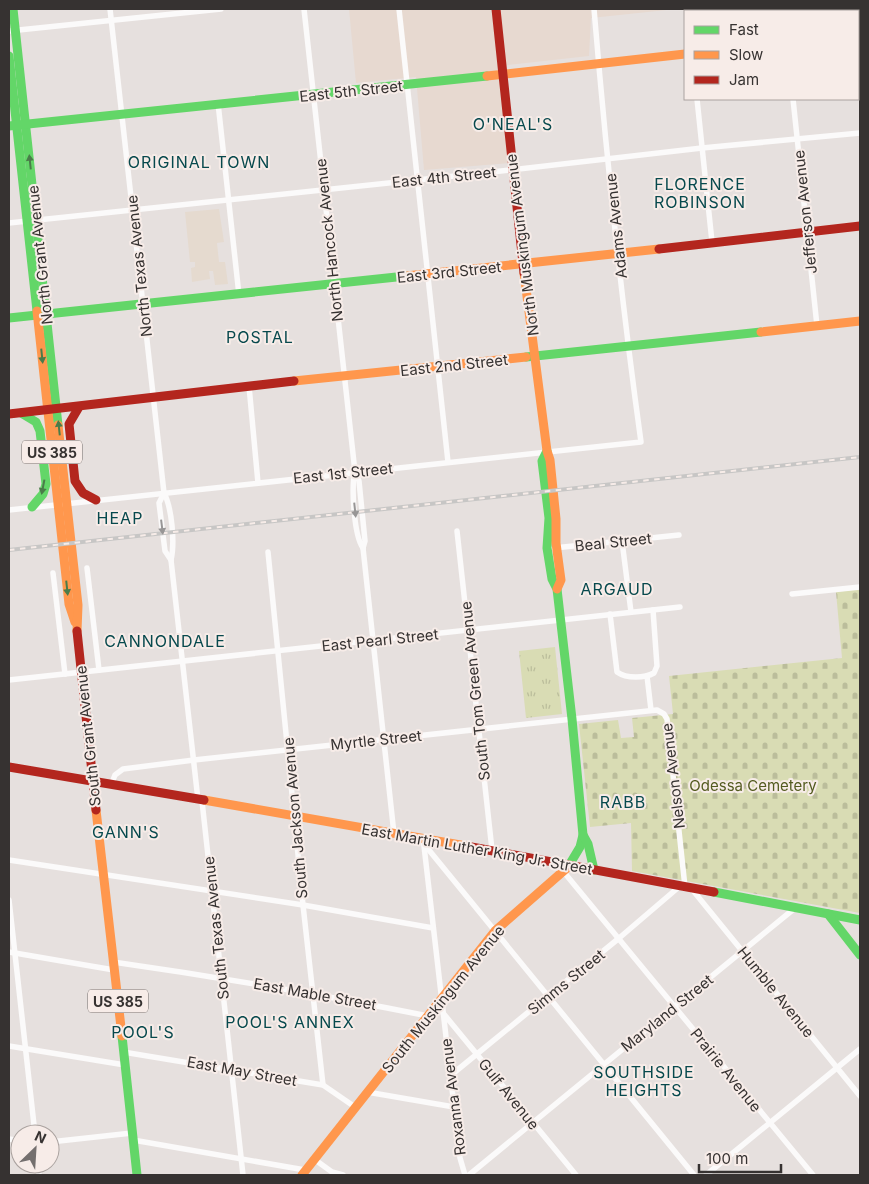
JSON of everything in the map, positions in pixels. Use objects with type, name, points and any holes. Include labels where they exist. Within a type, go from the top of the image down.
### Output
[{"type":"street","name":"North Grant Avenue","points":[[13,9],[12,31],[17,125]]},
{"type":"street","name":"North Texas Avenue","points":[[110,9],[164,493]]},
{"type":"street","points":[[12,31],[221,9]]},
{"type":"street","name":"North Hancock Avenue","points":[[304,9],[355,472],[352,482],[355,513],[359,542],[363,548],[394,834]]},
{"type":"street","points":[[399,9],[448,462]]},
{"type":"street","name":"North Muskingum Avenue","points":[[496,9],[524,264],[547,451],[550,460],[549,491]]},
{"type":"street","name":"Adams Avenue","points":[[594,9],[618,254],[640,442]]},
{"type":"street","name":"East 5th Street","points":[[17,125],[408,85],[684,54]]},
{"type":"street","name":"North Grant Avenue","points":[[9,56],[17,125],[32,221],[62,502]]},
{"type":"street","points":[[697,100],[712,242]]},
{"type":"street","name":"Jefferson Avenue","points":[[793,100],[818,326]]},
{"type":"street","points":[[218,103],[239,295]]},
{"type":"street","name":"East 4th Street","points":[[9,223],[513,170],[702,148],[860,133]]},
{"type":"street","name":"East 3rd Street","points":[[9,318],[334,285],[860,226]]},
{"type":"street","name":"East 2nd Street","points":[[9,414],[248,386],[860,321]]},
{"type":"street","points":[[248,386],[258,483]]},
{"type":"street","points":[[79,407],[69,424],[75,477],[80,490],[96,500]]},
{"type":"street","points":[[21,413],[34,420],[40,431],[46,487],[32,507]]},
{"type":"street","name":"East 1st Street","points":[[9,510],[640,442]]},
{"type":"street","name":"South Muskingum Avenue","points":[[304,1173],[495,931],[566,868],[580,847],[583,835],[572,719],[557,589],[552,579],[552,548],[556,519],[549,491]]},
{"type":"street","name":"South Texas Avenue","points":[[164,493],[159,503],[165,551],[171,560],[194,760],[212,890],[243,1175]]},
{"type":"street","name":"South Grant Avenue","points":[[62,502],[69,604],[76,625],[137,1175]]},
{"type":"street","name":"South Tom Green Avenue","points":[[458,531],[492,850]]},
{"type":"street","name":"Beal Street","points":[[552,548],[679,535]]},
{"type":"street","points":[[622,541],[631,612]]},
{"type":"street","name":"South Jackson Avenue","points":[[268,552],[323,1084]]},
{"type":"street","points":[[87,568],[99,670]]},
{"type":"street","points":[[53,573],[65,674]]},
{"type":"street","points":[[792,594],[860,587]]},
{"type":"street","name":"East Pearl Street","points":[[9,680],[680,607]]},
{"type":"street","points":[[610,614],[618,672],[623,676],[647,676],[654,673],[657,666],[653,610]]},
{"type":"street","name":"Nelson Avenue","points":[[647,676],[651,710],[661,711],[667,719],[685,887]]},
{"type":"street","name":"Myrtle Street","points":[[111,785],[115,774],[123,769],[651,710]]},
{"type":"street","name":"East Martin Luther King Jr. Street","points":[[9,767],[394,834],[424,841],[492,850],[566,868],[594,870],[860,920]]},
{"type":"street","points":[[583,835],[588,844],[594,870]]},
{"type":"street","points":[[424,841],[694,1175]]},
{"type":"street","name":"Roxanna Avenue","points":[[424,841],[460,1158],[467,1175]]},
{"type":"street","points":[[9,860],[212,890],[433,928]]},
{"type":"street","name":"Prairie Avenue","points":[[566,868],[618,939],[813,1175]]},
{"type":"street","name":"Simms Street","points":[[450,1076],[685,887]]},
{"type":"street","name":"Humble Avenue","points":[[685,887],[742,951],[860,1096]]},
{"type":"street","points":[[9,900],[12,953],[34,1124]]},
{"type":"street","name":"Maryland Street","points":[[467,1175],[794,908]]},
{"type":"street","points":[[828,914],[860,955]]},
{"type":"street","name":"East Mable Street","points":[[12,953],[221,977],[428,1016]]},
{"type":"street","name":"Gulf Avenue","points":[[443,1013],[576,1175]]},
{"type":"street","points":[[9,1046],[125,1066]]},
{"type":"street","points":[[706,1175],[860,1049]]},
{"type":"street","name":"East May Street","points":[[123,1052],[323,1084],[355,1107]]},
{"type":"street","points":[[367,1092],[454,1107]]},
{"type":"street","points":[[60,1141],[132,1137],[304,1173]]},
{"type":"street","points":[[314,1159],[332,1173],[342,1175]]},
{"type":"shaded area","points":[[349,9],[676,9],[591,18],[589,56],[500,66],[510,163],[424,170],[416,77],[356,83]]},
{"type":"shaded area","points":[[219,209],[224,242],[217,243],[219,262],[225,262],[228,284],[215,285],[213,271],[209,271],[210,279],[192,282],[191,268],[195,267],[195,262],[190,262],[185,212]]},
{"type":"green space","name":"Odessa Cemetery","points":[[860,589],[860,913],[632,871],[631,823],[590,827],[579,724],[618,720],[621,738],[634,737],[632,718],[673,714],[669,676],[842,658],[836,592]]},
{"type":"green space","points":[[555,647],[562,714],[526,718],[519,651]]},
{"type":"railway","points":[[9,550],[860,457]]},
{"type":"traffic: fast","points":[[13,9],[58,425]]},
{"type":"traffic: fast","points":[[9,56],[37,311]]},
{"type":"traffic: fast","points":[[9,126],[487,76]]},
{"type":"traffic: fast","points":[[9,318],[406,276]]},
{"type":"traffic: fast","points":[[526,357],[761,332]]},
{"type":"traffic: fast","points":[[21,413],[36,422],[40,431],[46,484],[43,494],[32,507]]},
{"type":"traffic: fast","points":[[547,451],[542,461],[549,518],[547,548],[552,579],[557,589],[583,835],[580,847],[568,867]]},
{"type":"traffic: fast","points":[[583,835],[588,844],[594,870]]},
{"type":"traffic: fast","points":[[714,892],[860,920]]},
{"type":"traffic: fast","points":[[828,914],[860,955]]},
{"type":"traffic: fast","points":[[122,1036],[137,1175]]},
{"type":"traffic: slow","points":[[487,76],[684,54]]},
{"type":"traffic: slow","points":[[406,276],[659,249]]},
{"type":"traffic: slow","points":[[524,273],[547,451],[550,460],[556,519],[556,543],[561,580],[557,589]]},
{"type":"traffic: slow","points":[[37,311],[69,604],[75,622]]},
{"type":"traffic: slow","points":[[761,332],[860,321]]},
{"type":"traffic: slow","points":[[294,381],[526,357]]},
{"type":"traffic: slow","points":[[58,425],[78,605],[77,631]]},
{"type":"traffic: slow","points":[[204,800],[466,846]]},
{"type":"traffic: slow","points":[[96,810],[122,1036]]},
{"type":"traffic: slow","points":[[302,1175],[495,931],[568,867]]},
{"type":"traffic: jam","points":[[496,9],[524,273]]},
{"type":"traffic: jam","points":[[659,249],[860,226]]},
{"type":"traffic: jam","points":[[9,414],[294,381]]},
{"type":"traffic: jam","points":[[79,407],[69,424],[75,481],[83,493],[96,500]]},
{"type":"traffic: jam","points":[[77,631],[96,810]]},
{"type":"traffic: jam","points":[[9,767],[204,800]]},
{"type":"traffic: jam","points":[[466,846],[714,892]]},
{"type":"district","name":"O'NEAL'S","points":[[513,124]]},
{"type":"district","name":"ORIGINAL TOWN","points":[[199,162]]},
{"type":"district","name":"FLORENCE ROBINSON","points":[[700,193]]},
{"type":"district","name":"POSTAL","points":[[260,337]]},
{"type":"district","name":"HEAP","points":[[120,518]]},
{"type":"district","name":"ARGAUD","points":[[617,589]]},
{"type":"district","name":"CANNONDALE","points":[[165,641]]},
{"type":"district","name":"RABB","points":[[623,802]]},
{"type":"district","name":"GANN'S","points":[[126,832]]},
{"type":"district","name":"POOL'S ANNEX","points":[[290,1022]]},
{"type":"district","name":"POOL'S","points":[[143,1032]]},
{"type":"district","name":"SOUTHSIDE HEIGHTS","points":[[644,1081]]}]
